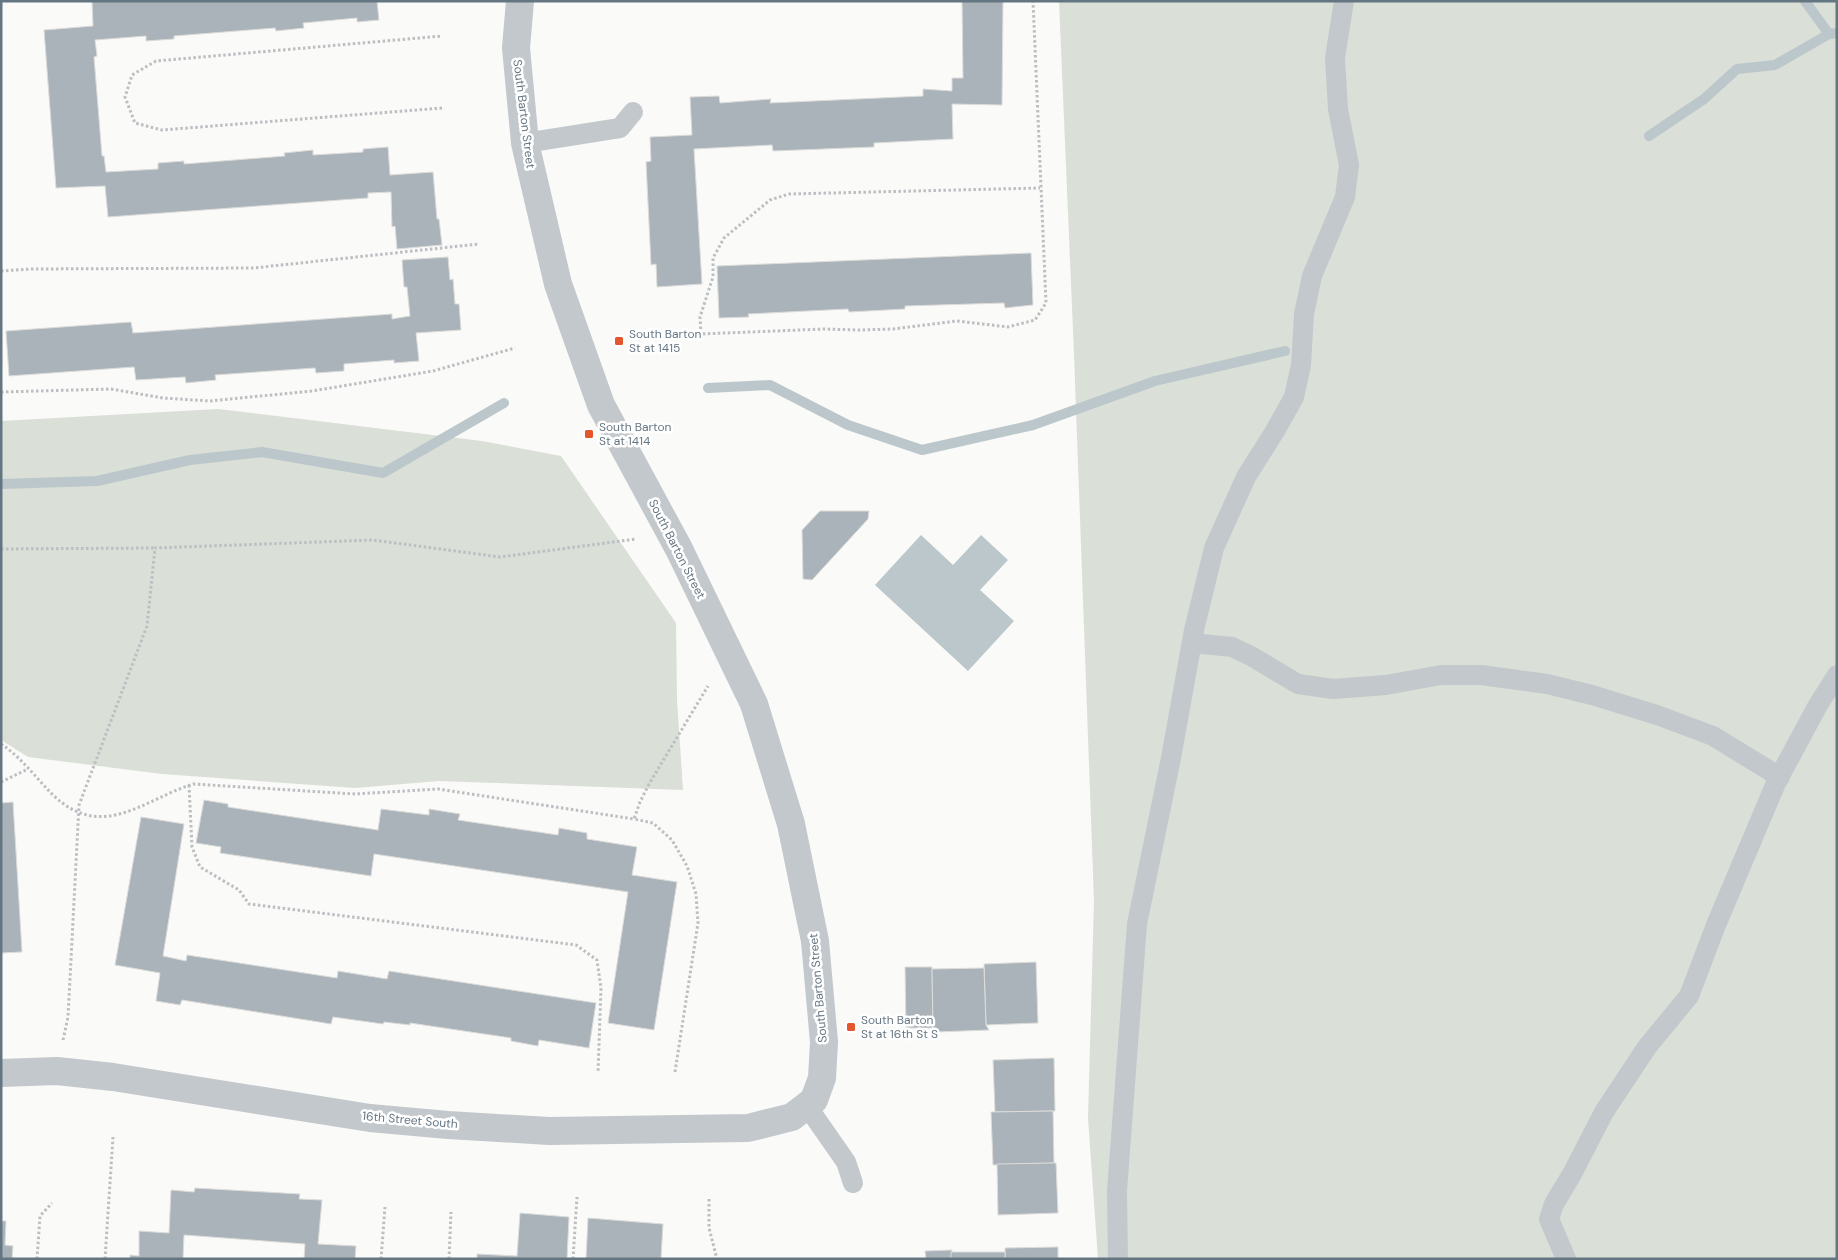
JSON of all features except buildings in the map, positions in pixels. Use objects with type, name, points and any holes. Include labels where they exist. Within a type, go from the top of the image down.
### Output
[{"type":"street","name":"South Barton Street","points":[[520,1],[516,48],[525,143],[558,284],[601,405],[679,549],[754,704],[791,824],[815,941],[824,1042],[822,1078],[811,1103]]},
{"type":"street","name":"16th Street South","points":[[1,1073],[57,1071],[113,1077],[370,1118],[549,1131],[748,1128],[792,1117],[811,1103]]},
{"type":"lane","points":[[1118,1259],[1117,1191],[1137,924],[1192,644],[1214,548],[1246,477],[1294,397],[1301,365],[1304,314],[1312,276],[1345,197],[1349,165],[1338,108],[1335,58],[1344,1]]},
{"type":"lane","points":[[525,143],[620,128],[633,112]]},
{"type":"lane","points":[[1192,644],[1232,647],[1298,684],[1333,689],[1386,685],[1441,675],[1481,675],[1547,684],[1592,695],[1657,715],[1713,736],[1780,777]]},
{"type":"lane","points":[[1566,1259],[1549,1219],[1554,1204],[1604,1112],[1647,1047],[1689,996],[1716,925],[1780,777],[1818,705],[1837,675]]},
{"type":"lane","points":[[811,1103],[846,1162],[854,1183]]},
{"type":"path","points":[[638,339],[701,334],[824,329],[893,329],[957,321],[1008,328],[1035,320],[1046,303],[1033,1]]},
{"type":"path","points":[[442,36],[156,60],[132,75],[125,98],[134,123],[162,130],[442,108]]},
{"type":"path","points":[[701,334],[700,317],[713,277],[713,258],[724,238],[770,200],[789,194],[1040,188]]},
{"type":"path","points":[[1,271],[41,269],[253,268],[479,244]]},
{"type":"path","points":[[1,391],[111,389],[163,398],[210,401],[312,391],[424,372],[515,348]]},
{"type":"path","points":[[1,549],[155,548],[374,540],[500,557],[636,539]]},
{"type":"path","points":[[57,1071],[68,1017],[79,805],[147,626],[155,548]]},
{"type":"path","points":[[634,819],[649,784],[710,683]]},
{"type":"path","points":[[1,744],[11,750],[57,798],[78,812],[98,817],[117,816],[174,790],[193,784],[355,794],[438,790],[653,823],[672,840],[687,866],[696,894],[698,923],[675,1072]]},
{"type":"path","points":[[1,782],[28,769]]},
{"type":"path","points":[[188,785],[192,848],[200,867],[239,890],[249,904],[576,945],[597,960],[601,988],[598,1072]]},
{"type":"path","points":[[106,1259],[113,1137]]},
{"type":"path","points":[[573,1259],[577,1197]]},
{"type":"path","points":[[710,1199],[709,1228],[717,1259]]},
{"type":"path","points":[[37,1259],[40,1216],[52,1203]]},
{"type":"path","points":[[381,1259],[385,1207]]},
{"type":"path","points":[[449,1259],[451,1212]]},
{"type":"shaded area","points":[[1059,1],[1837,1],[1837,1259],[1098,1259],[1088,1118],[1094,901]]},
{"type":"shaded area","points":[[218,409],[482,441],[561,456],[676,623],[677,700],[683,790],[439,781],[355,788],[162,774],[28,757],[1,740],[1,421]]},
{"type":"shaded area","points":[[921,535],[953,565],[981,535],[1008,560],[980,590],[1014,621],[968,671],[875,585]]},
{"type":"waterway","points":[[1805,1],[1829,34]]},
{"type":"waterway","points":[[1649,136],[1704,99],[1737,69],[1775,65],[1829,34],[1837,33]]},
{"type":"waterway","points":[[708,388],[770,385],[848,425],[922,450],[1033,425],[1155,381],[1285,351]]},
{"type":"waterway","points":[[1,484],[97,481],[190,460],[262,452],[383,473],[504,403]]},
{"type":"place","name":"South Barton St at 1415","points":[[619,341]]},
{"type":"place","name":"South Barton St at 1414","points":[[589,434]]},
{"type":"place","name":"South Barton St at 16th St S","points":[[851,1027]]}]
